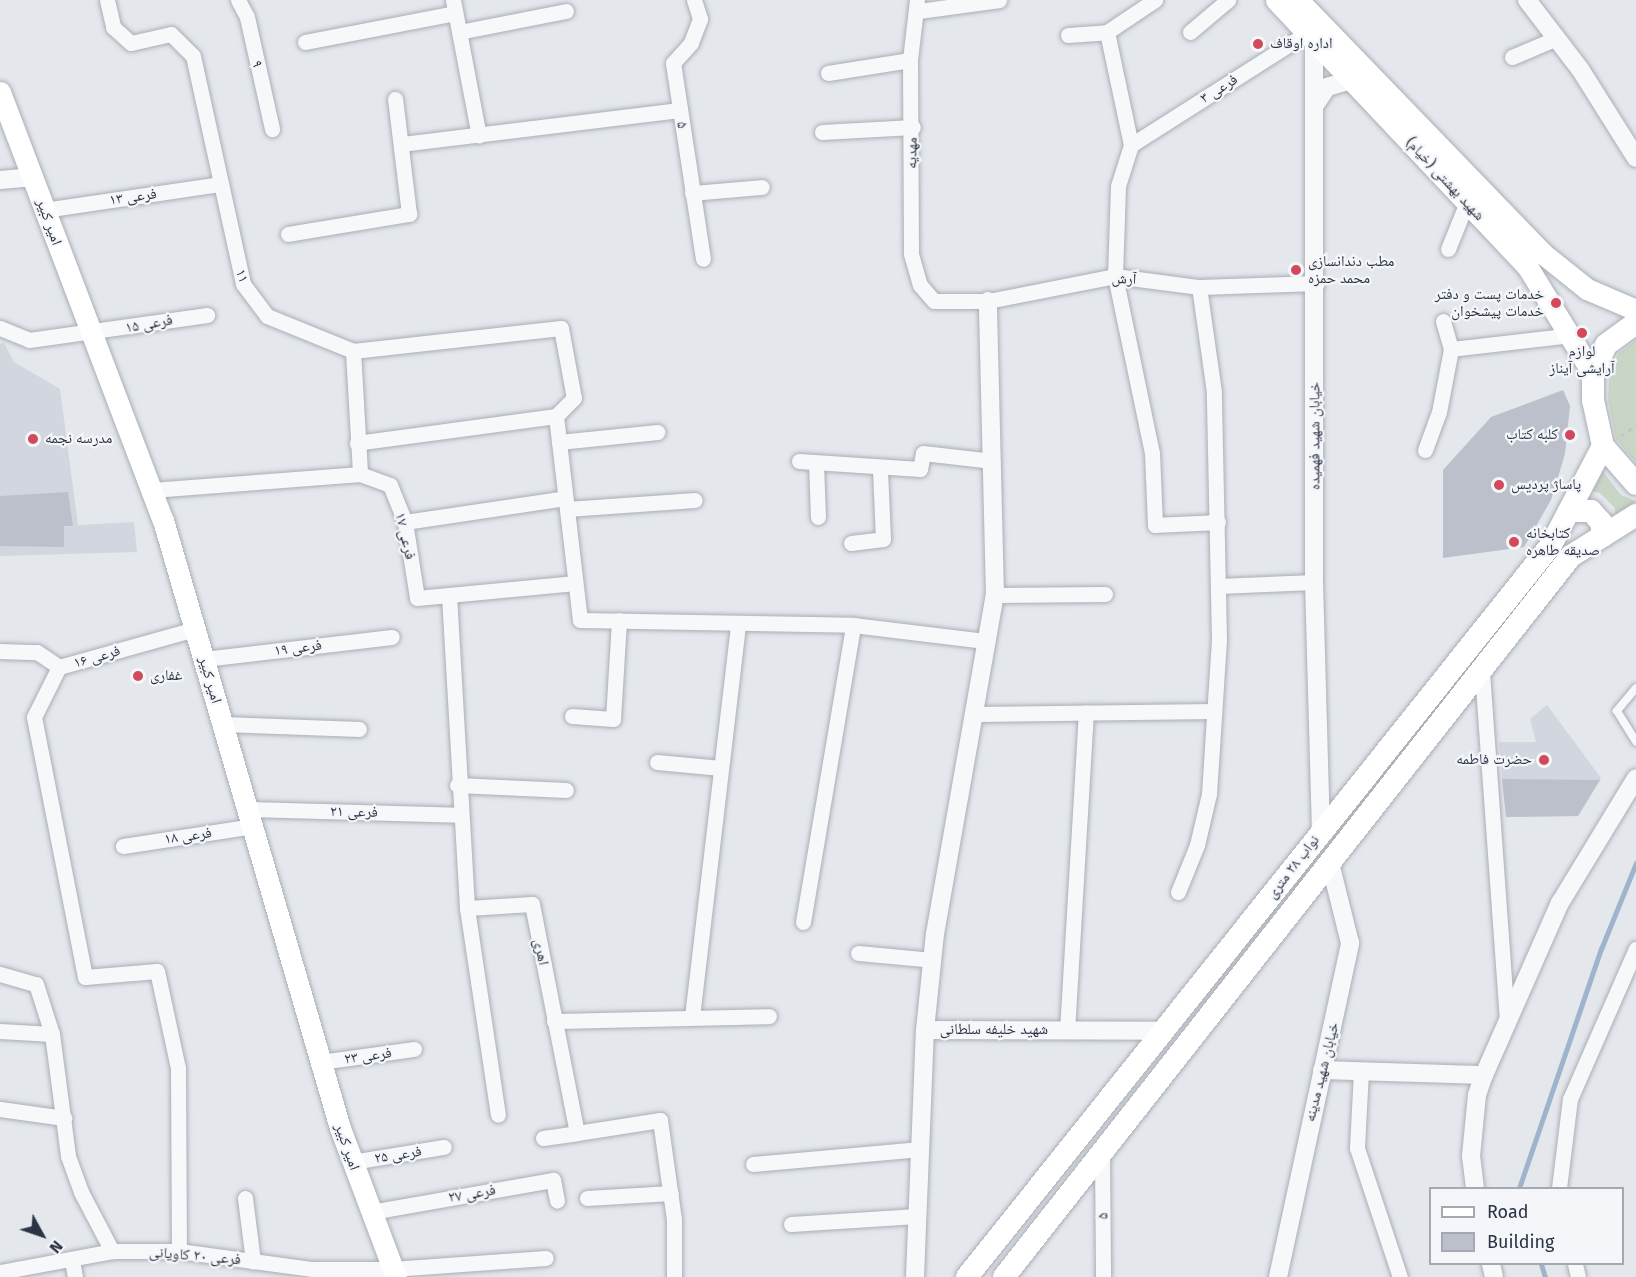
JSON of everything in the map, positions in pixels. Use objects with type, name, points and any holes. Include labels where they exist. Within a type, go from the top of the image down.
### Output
[{"type":"main road","name":"شهید بهشتی (خیام)","points":[[1276,0],[1527,266],[1572,335],[1593,374]]},
{"type":"main road","name":"شهید بهشتی (خیام)","points":[[1298,0],[1542,253],[1587,289],[1636,310]]},
{"type":"main road","name":"امیر کبیر","points":[[0,92],[152,490],[223,723],[321,1062],[352,1162],[394,1273]]},
{"type":"main road","points":[[1636,323],[1606,345],[1593,374],[1595,423],[1603,446],[1636,484]]},
{"type":"main road","name":"نواب ۲۸ متری","points":[[967,1277],[1551,545],[1603,446]]},
{"type":"main road","points":[[1569,510],[1584,509],[1596,516],[1603,536]]},
{"type":"main road","name":"نواب ۲۸ متری","points":[[1004,1277],[1331,867],[1571,556],[1636,515]]},
{"type":"street","name":"۱۱","points":[[107,0],[113,27],[131,43],[171,34],[193,56],[243,284],[267,316],[352,351],[561,328],[574,398],[556,416]]},
{"type":"street","name":"۹","points":[[238,0],[247,17],[272,129]]},
{"type":"street","name":"۵","points":[[694,0],[700,20],[691,43],[673,63],[703,259]]},
{"type":"street","points":[[918,5],[999,0]]},
{"type":"street","points":[[1068,35],[1107,32],[1155,0]]},
{"type":"street","points":[[1190,32],[1228,0]]},
{"type":"street","points":[[1527,0],[1557,38],[1636,158]]},
{"type":"street","name":"مهدیه","points":[[918,5],[910,60],[913,127],[911,254],[920,285],[934,301]]},
{"type":"street","points":[[305,42],[454,6],[479,136]]},
{"type":"street","points":[[459,32],[566,11]]},
{"type":"street","points":[[1107,32],[1131,145],[1118,186],[1115,276],[1152,453],[1155,525],[1218,522]]},
{"type":"street","name":"خیابان شهید فهمیده","points":[[1311,37],[1315,105],[1317,283],[1314,582],[1321,831]]},
{"type":"street","name":"فرعی ۳","points":[[1131,145],[1311,37]]},
{"type":"street","points":[[1512,57],[1557,38]]},
{"type":"street","points":[[828,73],[910,60]]},
{"type":"street","points":[[1315,105],[1327,87],[1351,80]]},
{"type":"street","points":[[288,234],[409,214],[395,99]]},
{"type":"street","points":[[402,144],[680,110]]},
{"type":"street","points":[[822,132],[913,127]]},
{"type":"street","points":[[0,180],[32,177]]},
{"type":"street","name":"فرعی ۱۳","points":[[45,210],[221,184]]},
{"type":"street","points":[[692,193],[762,187]]},
{"type":"street","points":[[1448,249],[1467,202]]},
{"type":"street","name":"آرش","points":[[934,301],[988,301],[1115,276],[1199,287],[1317,283]]},
{"type":"street","points":[[1178,892],[1197,845],[1209,794],[1215,711],[1218,522],[1214,392],[1199,287]]},
{"type":"street","points":[[925,1030],[933,960],[976,714],[985,641],[995,595],[988,301]]},
{"type":"street","name":"فرعی ۱۵","points":[[0,328],[28,340],[91,334],[207,315]]},
{"type":"street","points":[[1425,450],[1439,412],[1450,349],[1443,321]]},
{"type":"street","points":[[1450,349],[1572,335]]},
{"type":"street","points":[[352,351],[360,474]]},
{"type":"street","points":[[357,443],[556,416],[580,620],[738,625],[853,625],[985,641]]},
{"type":"street","points":[[559,442],[657,432]]},
{"type":"street","points":[[799,461],[880,469],[920,469],[923,453],[993,461]]},
{"type":"street","points":[[816,463],[818,517]]},
{"type":"street","points":[[850,543],[883,539],[880,469]]},
{"type":"street","name":"فرعی ۱۷","points":[[152,490],[360,474],[390,485],[405,522],[417,598],[575,583]]},
{"type":"street","points":[[405,522],[566,504],[695,500]]},
{"type":"street","points":[[1218,586],[1314,582]]},
{"type":"street","points":[[995,595],[1105,594]]},
{"type":"street","points":[[449,595],[458,814],[467,908],[498,1115]]},
{"type":"street","points":[[572,716],[613,719],[619,620]]},
{"type":"street","points":[[692,1017],[738,625]]},
{"type":"street","points":[[804,922],[853,625]]},
{"type":"street","name":"فرعی ۱۶","points":[[0,651],[37,652],[59,667],[195,629]]},
{"type":"street","name":"فرعی ۱۹","points":[[204,659],[392,637]]},
{"type":"street","points":[[59,667],[34,717],[85,977],[157,972],[178,1068],[179,1251]]},
{"type":"street","points":[[1482,672],[1507,1020]]},
{"type":"street","points":[[976,714],[1215,711]]},
{"type":"street","points":[[1067,1030],[1086,713]]},
{"type":"street","points":[[223,723],[359,729]]},
{"type":"street","points":[[657,762],[721,768]]},
{"type":"street","points":[[1475,1187],[1471,1156],[1476,1095],[1507,1020],[1583,859],[1636,778]]},
{"type":"street","points":[[457,785],[566,790]]},
{"type":"street","name":"فرعی ۲۱","points":[[251,818],[458,814]]},
{"type":"street","name":"فرعی ۱۸","points":[[123,846],[251,818]]},
{"type":"street","name":"خیابان شهید مدینه","points":[[1278,1277],[1350,943],[1331,867]]},
{"type":"street","name":"اهری","points":[[467,908],[532,904],[577,1133]]},
{"type":"street","points":[[858,953],[933,960]]},
{"type":"street","points":[[1558,1187],[1570,1099],[1635,953]]},
{"type":"street","points":[[0,974],[36,984],[52,1034],[68,1156],[77,1183],[112,1251]]},
{"type":"street","points":[[554,1021],[769,1016]]},
{"type":"street","name":"شهید خلیفه سلطانی","points":[[915,1277],[925,1030],[1165,1031]]},
{"type":"street","points":[[0,1031],[52,1034]]},
{"type":"street","name":"فرعی ۲۳","points":[[321,1062],[414,1049]]},
{"type":"street","points":[[1322,1070],[1484,1075]]},
{"type":"street","points":[[1361,1071],[1357,1148],[1400,1277]]},
{"type":"street","points":[[0,1109],[64,1118]]},
{"type":"street","points":[[543,1138],[660,1120],[671,1193],[674,1277]]},
{"type":"street","name":"فرعی ۲۵","points":[[352,1162],[444,1147]]},
{"type":"street","points":[[753,1164],[920,1149]]},
{"type":"street","name":"۵","points":[[1102,1155],[1103,1277]]},
{"type":"street","name":"فرعی ۲۷","points":[[371,1212],[552,1180],[557,1201]]},
{"type":"street","points":[[587,1198],[671,1193]]},
{"type":"street","points":[[245,1198],[253,1261]]},
{"type":"street","points":[[791,1224],[917,1216]]},
{"type":"street","name":"فرعی ۲۰ کاویانی","points":[[0,1272],[112,1251],[179,1251],[253,1261],[314,1273],[394,1273],[546,1258]]},
{"type":"street","points":[[72,1260],[75,1277]]},
{"type":"lane","points":[[1636,688],[1617,711],[1636,742]]},
{"type":"shaded area","name":"مدرسه نجمه","points":[[4,343],[14,362],[60,389],[78,525],[134,522],[137,552],[0,556],[0,344]]},
{"type":"shaded area","name":"حضرت فاطمه","points":[[1547,705],[1601,778],[1578,816],[1506,817],[1499,742],[1536,742],[1530,719]]},
{"type":"green space","points":[[1636,340],[1636,463],[1616,439],[1608,400],[1609,377],[1618,354]]},
{"type":"green space","points":[[1601,469],[1621,495],[1636,501],[1617,519],[1614,507],[1600,493],[1588,490]]},
{"type":"building","name":"پاساژ پردیس","points":[[1563,390],[1570,406],[1565,454],[1551,500],[1524,547],[1443,558],[1443,470],[1491,417]]},
{"type":"building","points":[[68,492],[73,526],[64,526],[64,547],[0,546],[0,496]]},
{"type":"building","points":[[1502,779],[1600,780],[1578,816],[1506,817]]},
{"type":"waterway","points":[[1519,1187],[1601,949],[1636,863]]},
{"type":"waterway","points":[[1541,1265],[1545,1277]]},
{"type":"place","name":"اداره اوقاف","points":[[1258,44]]},
{"type":"place","name":"مطب دندانسازی محمد حمزه","points":[[1296,270]]},
{"type":"place","name":"خدمات پست و دفتر خدمات پیشخوان","points":[[1556,303]]},
{"type":"place","name":"لوازم آرایشی آیناز","points":[[1582,333]]},
{"type":"place","name":"کلبه کتاب","points":[[1570,435]]},
{"type":"place","name":"مدرسه نجمه","points":[[33,439]]},
{"type":"place","name":"پاساژ پردیس","points":[[1499,485]]},
{"type":"place","name":"کتابخانه صدیقه طاهره","points":[[1514,542]]},
{"type":"place","name":"غفاری","points":[[138,676]]},
{"type":"place","name":"حضرت فاطمه","points":[[1544,760]]}]
